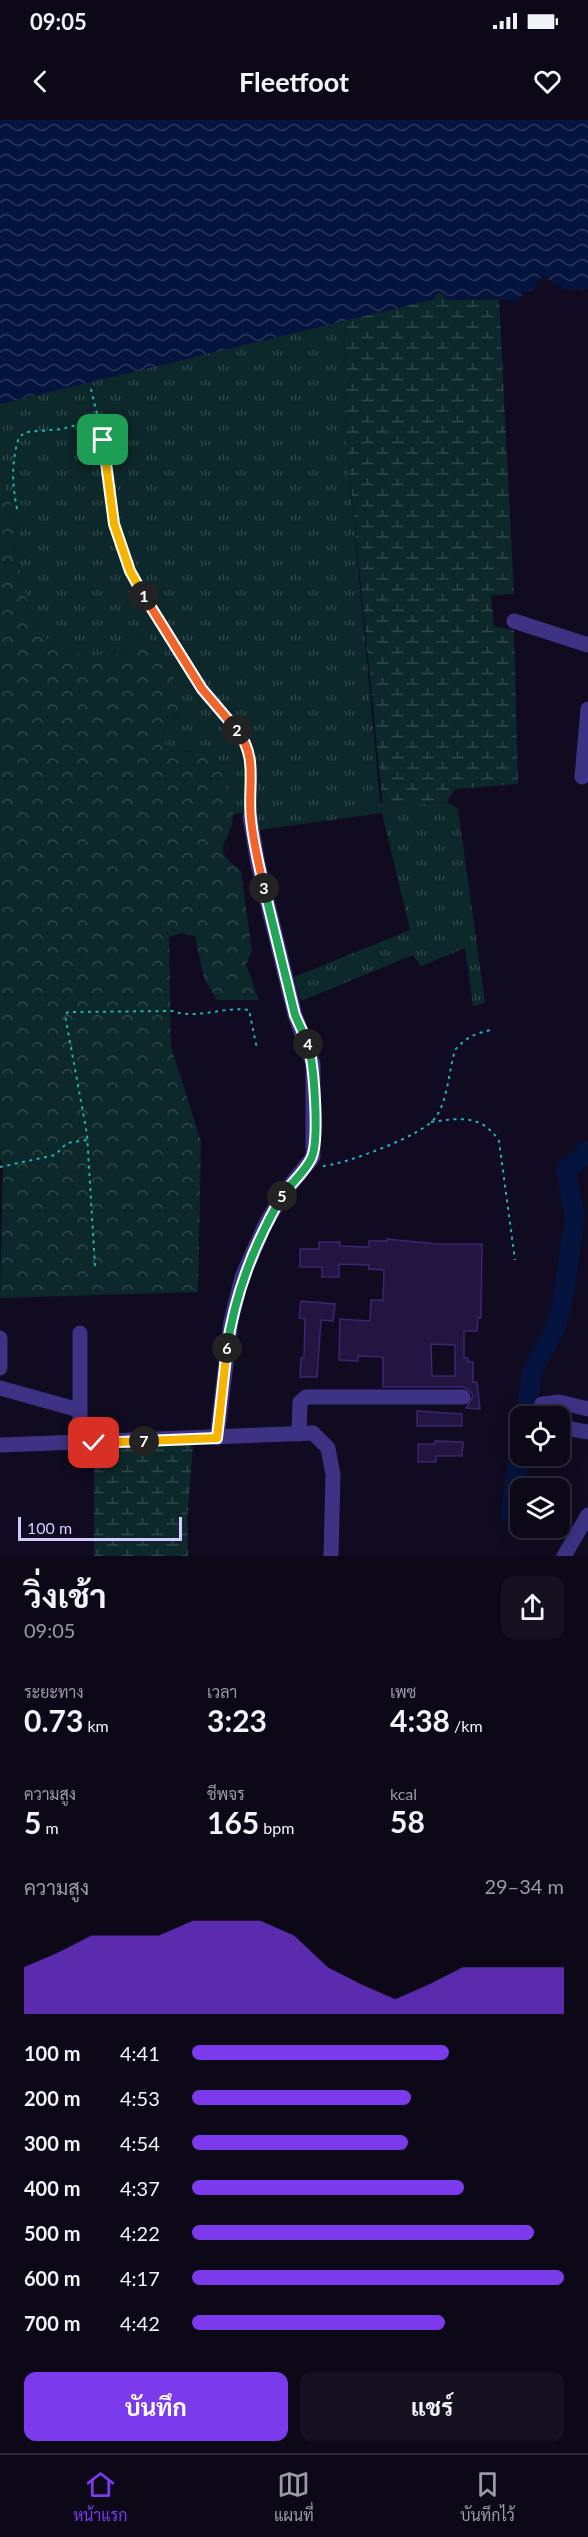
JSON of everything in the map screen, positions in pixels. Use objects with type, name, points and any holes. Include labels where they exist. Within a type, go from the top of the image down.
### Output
[{"type":"street","points":[[514,621],[588,645]]},
{"type":"street","points":[[582,777],[588,709]]},
{"type":"street","points":[[217,1438],[231,1321],[242,1277],[266,1224],[284,1193],[312,1157],[313,1064],[295,1015],[284,974],[258,864],[250,817]]},
{"type":"street","points":[[80,1333],[80,1443]]},
{"type":"street","points":[[0,1338],[0,1368]]},
{"type":"street","points":[[0,1388],[80,1410]]},
{"type":"street","points":[[299,1434],[300,1402],[306,1397],[463,1397]]},
{"type":"street","points":[[541,1406],[549,1402],[588,1409]]},
{"type":"street","points":[[570,1428],[588,1432]]},
{"type":"street","points":[[0,1446],[313,1433],[328,1448],[333,1475],[332,1556]]},
{"type":"street","points":[[564,1556],[588,1515]]},
{"type":"path","points":[[91,389],[98,419],[114,524],[130,571],[202,689],[239,732],[250,751],[252,774],[250,817]]},
{"type":"path","points":[[17,509],[11,482],[12,463],[19,437],[26,432],[62,429],[98,419]]},
{"type":"path","points":[[95,1266],[87,1140],[65,1015],[68,1012],[172,1011],[181,1014],[199,1014],[222,1010],[249,1010],[257,1049]]},
{"type":"path","points":[[305,1168],[331,1165],[402,1140],[431,1122],[436,1117],[455,1050],[461,1042],[476,1033],[491,1030]]},
{"type":"path","points":[[431,1122],[456,1119],[476,1121],[491,1128],[500,1142],[514,1260]]},
{"type":"path","points":[[0,1167],[55,1155],[67,1143],[87,1140]]},
{"type":"green space","points":[[441,293],[447,300],[499,299],[514,594],[491,595],[494,626],[514,630],[518,784],[455,789],[447,802],[383,807],[346,437],[344,320],[435,299],[435,294]]},
{"type":"green space","points":[[344,320],[346,437],[380,801],[383,807],[447,802],[458,809],[485,1003],[473,1006],[465,948],[421,966],[413,955],[301,1001],[294,977],[410,930],[382,813],[259,830],[257,810],[233,815],[217,761],[196,752],[167,750],[163,734],[177,713],[145,631],[116,655],[88,656],[61,650],[39,633],[26,597],[15,549],[18,523],[0,476],[0,404]]},
{"type":"green space","points":[[0,476],[18,523],[15,549],[26,597],[39,633],[61,650],[88,656],[116,655],[145,631],[164,659],[178,691],[176,713],[163,734],[167,750],[196,752],[218,761],[231,803],[232,825],[223,850],[225,856],[241,871],[252,951],[246,964],[259,1000],[217,1000],[204,978],[195,936],[181,933],[169,937],[171,1047],[201,1141],[198,1292],[0,1298],[3,1164],[0,1160]]},
{"type":"green space","points":[[94,1443],[193,1445],[187,1521],[188,1556],[94,1556]]},
{"type":"water","points":[[0,120],[588,120],[588,289],[565,290],[542,275],[534,289],[523,294],[516,302],[493,298],[447,300],[442,293],[436,294],[435,299],[0,404]]},
{"type":"building","points":[[387,1239],[437,1244],[482,1244],[481,1318],[478,1317],[477,1331],[464,1331],[464,1358],[468,1358],[468,1362],[473,1362],[473,1382],[477,1382],[480,1409],[466,1408],[473,1396],[464,1387],[383,1387],[383,1357],[358,1356],[358,1361],[339,1360],[340,1319],[370,1321],[371,1300],[383,1300],[384,1270],[369,1269],[369,1265],[339,1264],[339,1277],[322,1277],[322,1267],[300,1267],[300,1249],[319,1249],[319,1242],[340,1242],[340,1246],[369,1247],[369,1241],[387,1241]],"holes":[[[431,1344],[455,1345],[455,1376],[432,1376]]]},
{"type":"building","points":[[301,1301],[335,1304],[333,1321],[321,1320],[317,1377],[300,1377],[301,1358],[304,1358],[305,1319],[299,1318]]},
{"type":"building","points":[[417,1411],[462,1414],[462,1426],[417,1426]]},
{"type":"building","points":[[435,1441],[463,1442],[462,1456],[436,1456],[436,1462],[418,1462],[418,1444],[435,1444]]},
{"type":"waterway","points":[[527,1406],[533,1369],[555,1329],[562,1304],[575,1218],[566,1170],[588,1151]]},
{"type":"waterway","points":[[516,1478],[518,1466]]},
{"type":"route","points":[[94,1443],[217,1438],[231,1321],[242,1277],[266,1224],[284,1193],[312,1157],[315,1119],[313,1064],[308,1045],[295,1015],[258,864],[250,817],[252,774],[250,751],[239,732],[202,689],[130,571],[114,524],[103,440]]}]
